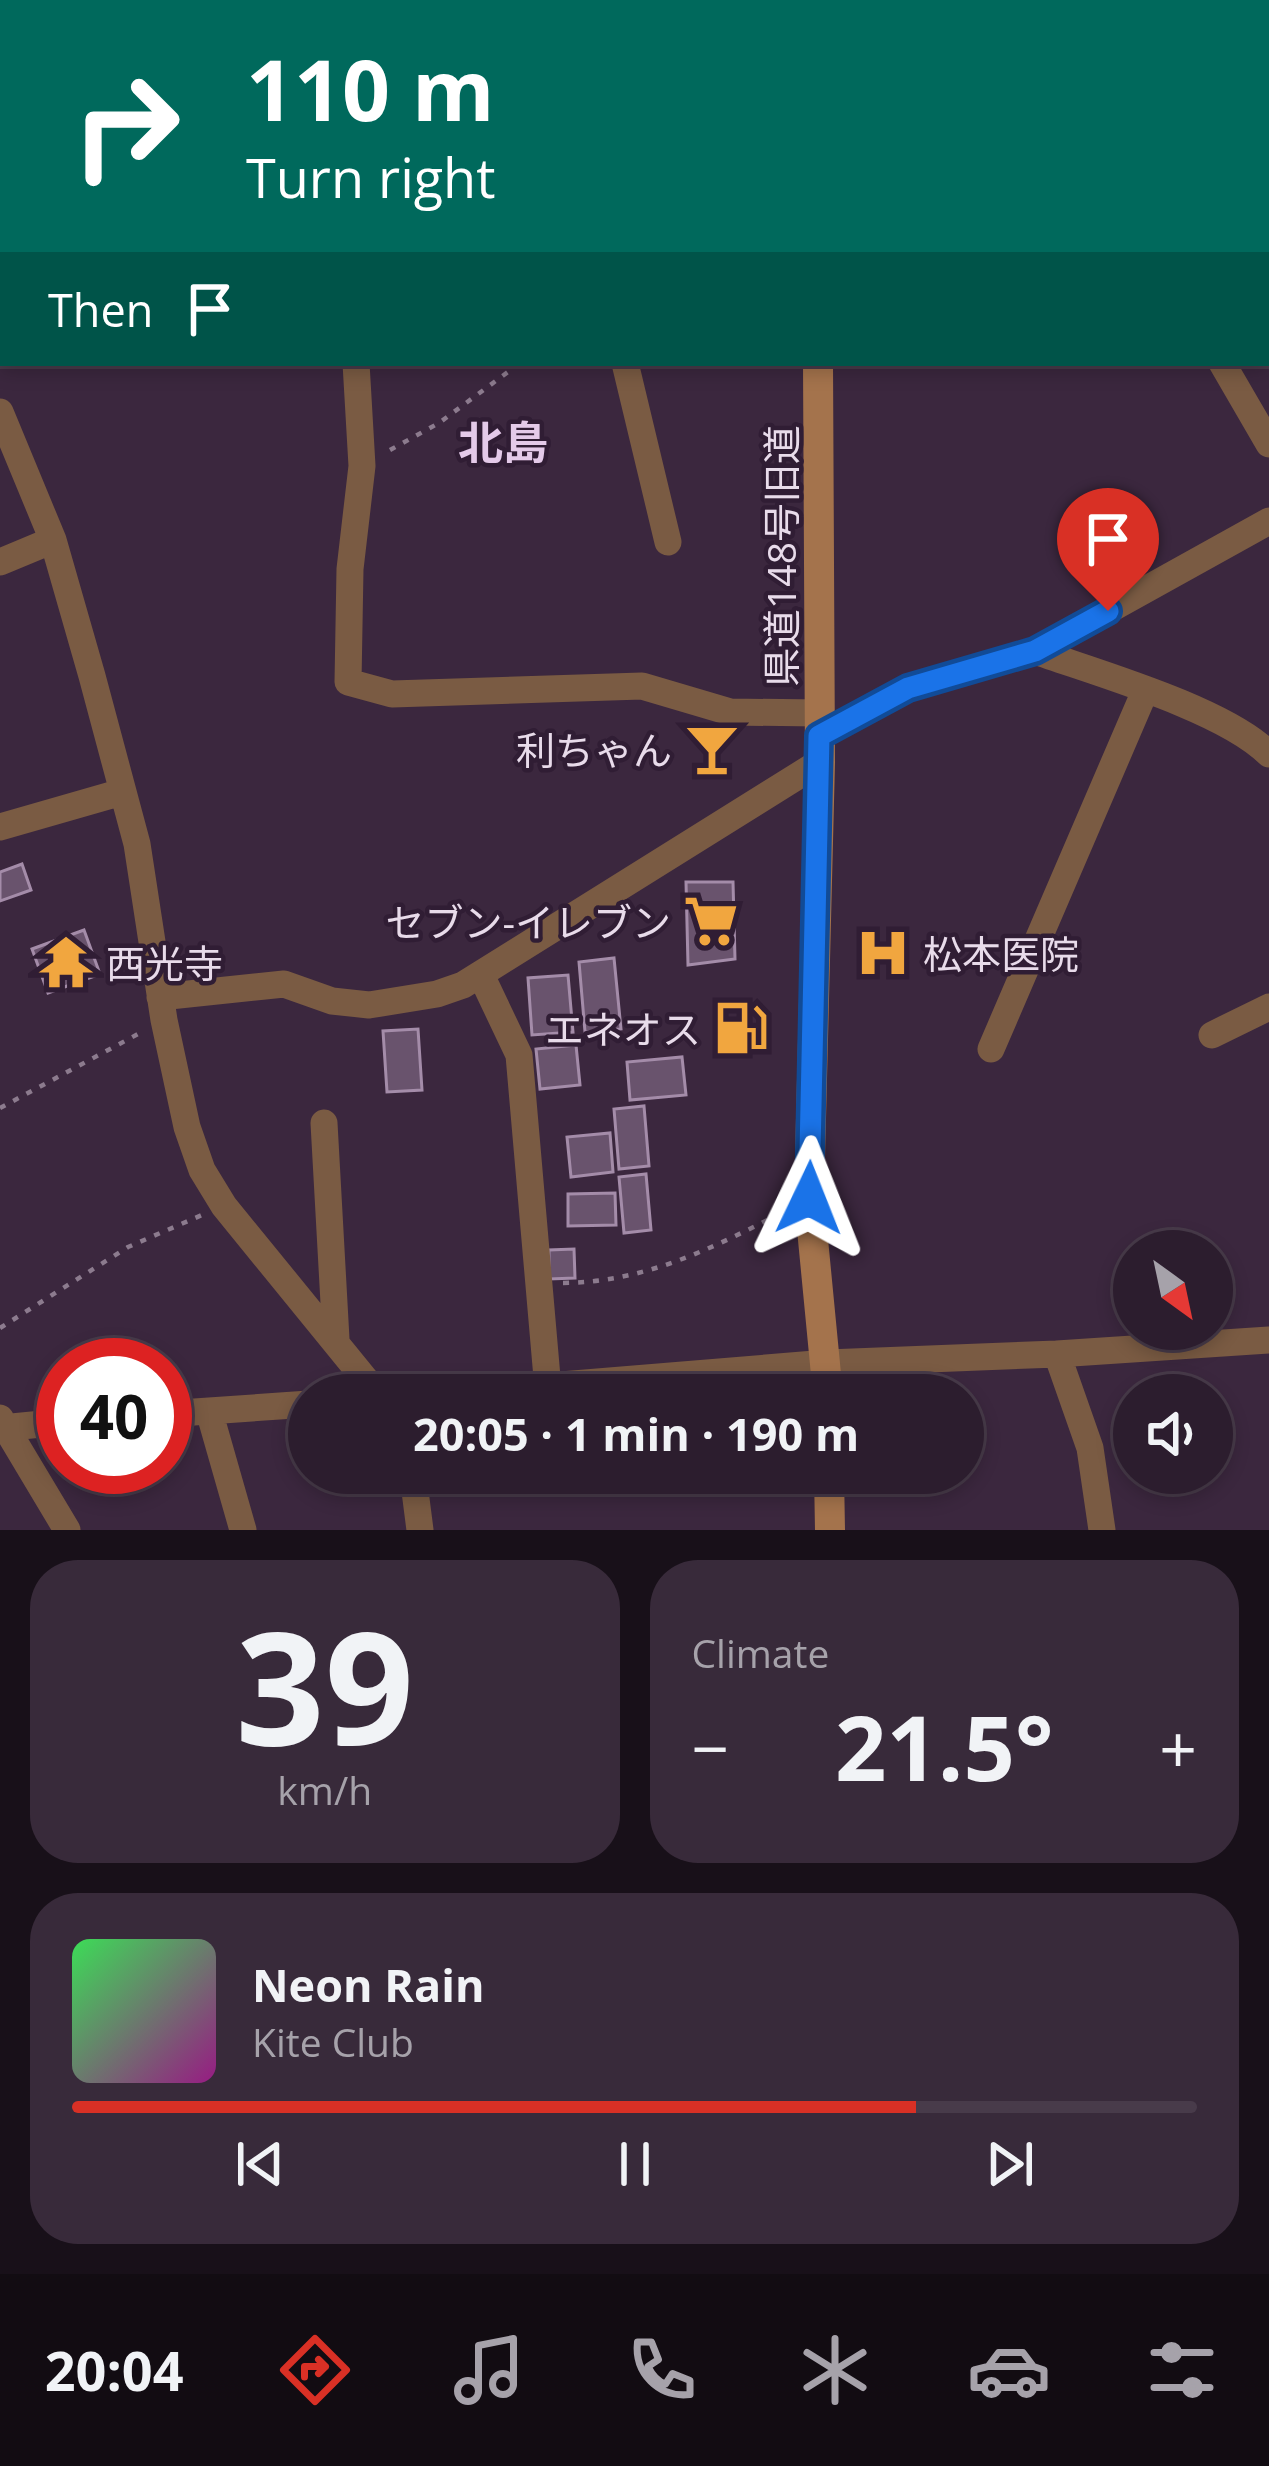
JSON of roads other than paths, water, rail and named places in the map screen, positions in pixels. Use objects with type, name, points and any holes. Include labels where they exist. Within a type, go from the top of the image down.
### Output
[{"type":"street","points":[[356,366],[362,466],[350,569],[348,682],[392,694],[642,686],[820,737]]},
{"type":"street","points":[[626,366],[668,542]]},
{"type":"street","name":"県道148号旧道","points":[[818,366],[820,737],[809,1198],[827,1374]]},
{"type":"street","points":[[1224,366],[1269,444]]},
{"type":"street","points":[[0,412],[53,540],[137,844],[162,1008],[202,1170],[224,1206],[362,1374]]},
{"type":"street","points":[[162,1008],[284,985],[332,1001],[369,1005],[437,994],[481,975],[820,737],[908,688],[1035,651],[1269,521]]},
{"type":"street","points":[[0,562],[53,540]]},
{"type":"street","points":[[1035,651],[1256,730],[1269,754]]},
{"type":"street","points":[[992,1049],[1145,691]]},
{"type":"street","points":[[0,827],[122,792]]},
{"type":"street","points":[[481,975],[518,1055],[547,1374]]},
{"type":"street","points":[[1212,1035],[1269,1006]]},
{"type":"street","points":[[324,1123],[336,1340]]},
{"type":"street","points":[[715,1374],[1269,1340]]},
{"type":"street","points":[[1057,1354],[1090,1448],[1102,1530]]},
{"type":"street","points":[[192,1412],[288,1405]]},
{"type":"street","points":[[209,1411],[243,1530]]},
{"type":"street","points":[[36,1423],[2,1425],[67,1530]]},
{"type":"street","points":[[416,1494],[420,1530]]},
{"type":"street","points":[[829,1494],[830,1530]]},
{"type":"place","name":"利ちゃん","points":[[712,749]]},
{"type":"place","name":"セブン-イレブン","points":[[711,921]]},
{"type":"place","name":"松本医院","points":[[883,953]]},
{"type":"place","name":"西光寺","points":[[66,962]]},
{"type":"place","name":"エネオス","points":[[741,1028]]},
{"type":"district","name":"北島","points":[[503,441]]}]
